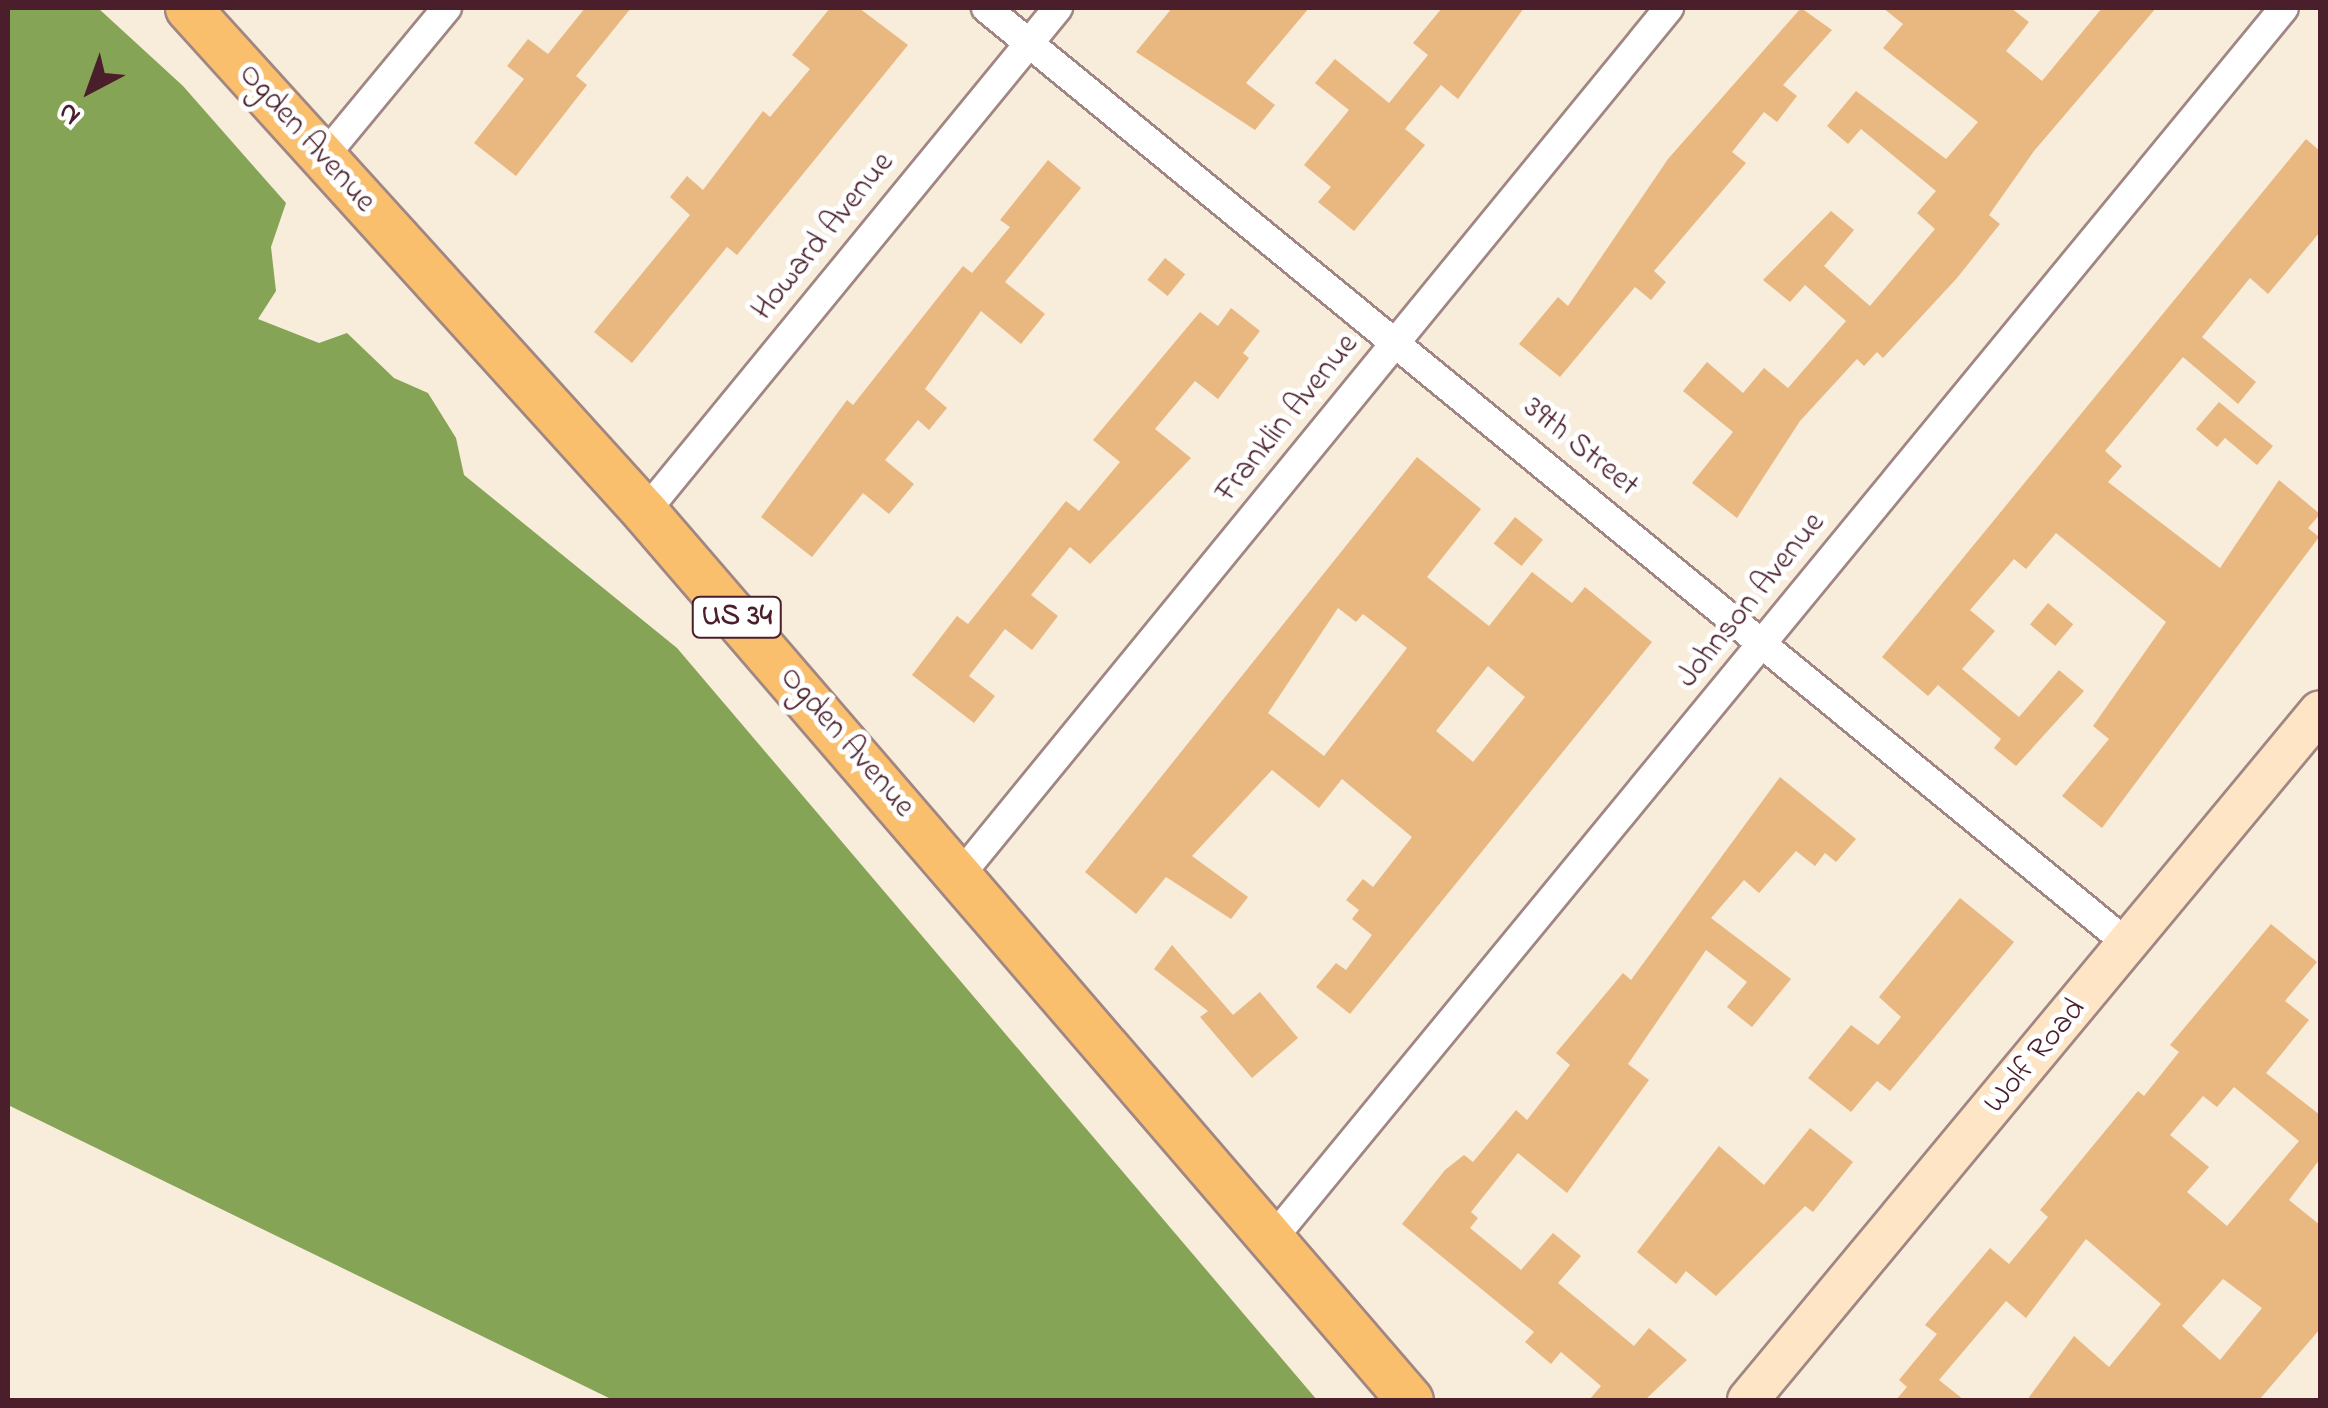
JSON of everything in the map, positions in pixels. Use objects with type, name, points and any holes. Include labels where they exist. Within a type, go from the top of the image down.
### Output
[{"type":"main road","name":"Ogden Avenue","points":[[188,8],[645,512],[961,874],[1410,1400]]},
{"type":"main road","name":"Wolf Road","points":[[1748,1400],[2320,711]]},
{"type":"street","points":[[322,159],[446,8]]},
{"type":"street","name":"39th Street","points":[[986,8],[2129,944]]},
{"type":"street","name":"Howard Avenue","points":[[645,512],[1058,8]]},
{"type":"street","name":"Franklin Avenue","points":[[961,874],[1669,8]]},
{"type":"street","name":"Johnson Avenue","points":[[1273,1238],[2284,8]]},
{"type":"green space","points":[[8,8],[98,8],[183,86],[286,203],[271,247],[276,291],[258,319],[319,343],[347,333],[394,378],[428,393],[456,438],[464,475],[677,648],[1317,1400],[613,1400],[8,1105]]},
{"type":"building","points":[[585,8],[631,8],[576,76],[587,85],[516,176],[474,143],[524,79],[507,66],[528,39],[548,54]]},
{"type":"building","points":[[830,8],[859,8],[908,45],[737,255],[727,247],[632,363],[594,332],[690,215],[670,197],[687,176],[703,190],[763,111],[770,117],[810,69],[792,55]]},
{"type":"building","points":[[1172,8],[1309,8],[1246,83],[1275,105],[1255,130],[1136,52]]},
{"type":"building","points":[[1442,8],[1524,8],[1458,99],[1441,85],[1405,129],[1425,145],[1354,231],[1318,202],[1331,187],[1304,165],[1349,110],[1315,83],[1335,59],[1389,103],[1428,55],[1413,43]]},
{"type":"building","points":[[1801,8],[1832,30],[1783,85],[1797,96],[1777,122],[1764,112],[1732,152],[1746,163],[1654,271],[1666,282],[1651,300],[1635,287],[1560,377],[1519,344],[1558,297],[1568,306],[1668,159]]},
{"type":"building","points":[[1883,8],[2011,8],[2029,22],[2006,51],[2042,81],[2102,8],[2156,8],[2034,151],[1989,215],[2000,224],[1957,278],[1883,358],[1877,352],[1864,366],[1857,359],[1800,421],[1737,518],[1692,483],[1733,432],[1683,391],[1707,362],[1743,393],[1764,368],[1788,388],[1846,321],[1805,285],[1790,302],[1763,280],[1831,211],[1854,230],[1824,266],[1870,306],[1935,229],[1917,213],[1936,191],[1861,129],[1848,144],[1827,126],[1856,91],[1946,159],[1978,122],[1883,48],[1903,24]]},
{"type":"building","points":[[2306,139],[2320,151],[2320,232],[2268,294],[2250,278],[2202,337],[2256,382],[2238,404],[2183,357],[2105,451],[2122,466],[2108,482],[2220,568],[2279,480],[2320,514],[2308,528],[2319,537],[2102,828],[2062,796],[2109,739],[2093,726],[2166,622],[2056,533],[2026,569],[2014,559],[1970,610],[1995,631],[1962,669],[2019,717],[2059,670],[2084,691],[2016,766],[1994,748],[2001,739],[1938,685],[1928,696],[1882,657]]},
{"type":"building","points":[[1048,160],[1081,188],[1005,282],[1045,314],[1021,344],[981,311],[925,389],[947,408],[929,430],[918,420],[885,460],[914,484],[889,514],[863,493],[812,557],[761,517],[847,400],[853,405],[963,266],[972,273],[1010,227],[1000,220]]},
{"type":"building","points":[[1165,258],[1185,274],[1168,296],[1147,280]]},
{"type":"building","points":[[1231,308],[1260,331],[1243,353],[1249,358],[1218,399],[1195,381],[1155,429],[1191,458],[1090,564],[1070,547],[1031,595],[1058,616],[1032,650],[1005,629],[969,676],[995,696],[974,723],[912,675],[957,616],[968,624],[1066,501],[1079,511],[1120,462],[1093,440],[1200,312],[1218,326]]},
{"type":"building","points":[[2219,402],[2273,446],[2257,465],[2225,438],[2217,447],[2196,429]]},
{"type":"building","points":[[1417,457],[1481,509],[1427,577],[1489,626],[1532,572],[1572,603],[1585,587],[1652,642],[1350,1014],[1316,987],[1336,963],[1346,970],[1372,935],[1352,919],[1359,910],[1346,900],[1363,879],[1373,887],[1412,837],[1342,779],[1319,808],[1272,770],[1192,856],[1248,897],[1231,919],[1166,877],[1136,914],[1085,872]],"holes":[[[1338,608],[1356,622],[1363,614],[1407,648],[1324,756],[1268,713]],[[1488,666],[1525,697],[1473,762],[1436,731]]]},
{"type":"building","points":[[1515,517],[1543,540],[1522,566],[1494,543]]},
{"type":"building","points":[[2048,603],[2073,624],[2055,646],[2030,624]]},
{"type":"building","points":[[1780,777],[1856,839],[1836,862],[1825,853],[1815,866],[1796,851],[1759,893],[1744,880],[1711,918],[1791,979],[1752,1027],[1727,1007],[1747,982],[1706,950],[1628,1064],[1649,1080],[1567,1193],[1518,1153],[1471,1212],[1478,1218],[1470,1228],[1521,1270],[1553,1233],[1581,1256],[1558,1283],[1634,1346],[1649,1328],[1687,1360],[1645,1400],[1589,1400],[1601,1386],[1561,1352],[1551,1364],[1525,1342],[1534,1332],[1402,1224],[1445,1170],[1464,1155],[1473,1162],[1516,1110],[1527,1120],[1570,1065],[1556,1053],[1623,973],[1631,980]]},
{"type":"building","points":[[1960,898],[2014,942],[1890,1091],[1877,1081],[1851,1112],[1808,1078],[1851,1025],[1878,1045],[1901,1017],[1879,997]]},
{"type":"building","points":[[2271,924],[2317,962],[2285,1001],[2309,1020],[2266,1073],[2320,1115],[2320,1159],[2289,1200],[2320,1225],[2320,1329],[2259,1400],[2027,1400],[2074,1336],[2109,1367],[2161,1304],[2086,1239],[2026,1318],[2006,1301],[1939,1380],[1964,1400],[1896,1400],[1907,1387],[1899,1380],[1937,1334],[1925,1325],[1990,1248],[2009,1264],[2048,1217],[2040,1210],[2138,1091],[2144,1096],[2179,1052],[2170,1045]],"holes":[[[2234,1087],[2299,1141],[2227,1226],[2187,1192],[2209,1167],[2170,1135],[2203,1096],[2217,1107]],[[2223,1279],[2262,1308],[2220,1360],[2182,1326]]]},
{"type":"building","points":[[1172,945],[1233,1015],[1260,992],[1298,1038],[1252,1078],[1200,1017],[1208,1011],[1154,969]]},
{"type":"building","points":[[1810,1128],[1853,1162],[1813,1212],[1805,1206],[1716,1296],[1686,1271],[1676,1284],[1637,1252],[1719,1146],[1764,1185]]}]
